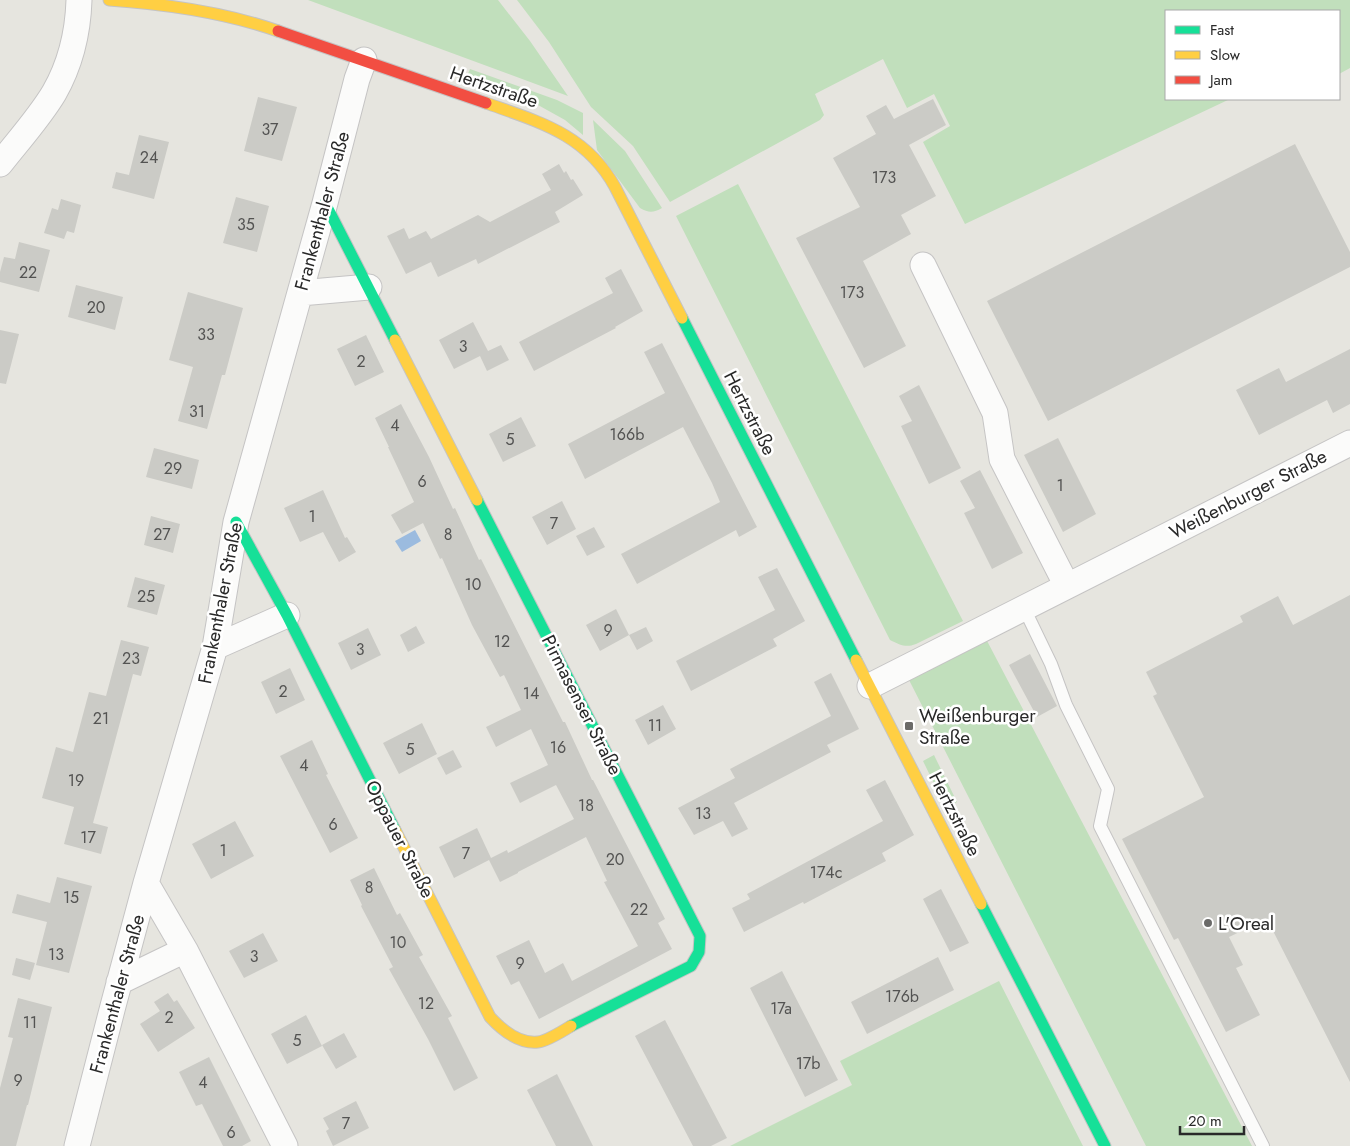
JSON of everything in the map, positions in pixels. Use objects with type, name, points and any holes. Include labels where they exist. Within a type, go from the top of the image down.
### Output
[{"type":"street","points":[[0,164],[54,93],[65,72],[72,50],[79,0]]},
{"type":"street","name":"Hertzstraße","points":[[109,0],[151,3],[210,13],[266,27],[544,122],[567,135],[591,153],[604,168],[626,207],[1026,995],[1105,1146]]},
{"type":"street","name":"Frankenthaler Straße","points":[[77,1146],[146,883],[215,647],[236,522],[300,294],[357,79],[364,60]]},
{"type":"street","name":"Pirmasenser Straße","points":[[325,202],[700,936],[700,952],[691,966],[546,1040],[533,1042]]},
{"type":"street","points":[[923,265],[996,413],[1002,459],[1067,586]]},
{"type":"street","points":[[300,294],[369,287]]},
{"type":"street","name":"Weißenburger Straße","points":[[870,686],[1350,442]]},
{"type":"street","name":"Oppauer Straße","points":[[236,522],[287,615],[490,1017],[502,1029],[514,1037],[533,1042]]},
{"type":"street","points":[[215,647],[287,615]]},
{"type":"street","points":[[146,883],[184,950],[285,1146]]},
{"type":"street","points":[[119,982],[184,950]]},
{"type":"lane","points":[[1024,608],[1051,664],[1066,705],[1108,789],[1100,826],[1263,1146]]},
{"type":"green space","points":[[308,0],[498,0],[530,41],[568,96]]},
{"type":"green space","points":[[517,0],[1350,0],[1350,68],[1340,73],[1340,10],[1165,10],[1165,100],[1228,100],[965,224],[923,142],[950,126],[934,94],[907,108],[883,59],[815,94],[824,115],[820,120],[670,202],[633,146],[591,107],[549,42]]},
{"type":"green space","points":[[470,69],[557,100],[583,113],[583,135],[565,120],[538,105],[465,81]]},
{"type":"green space","points":[[593,120],[625,151],[662,208],[651,212],[640,208],[597,150]]},
{"type":"green space","points":[[738,184],[963,621],[916,644],[909,646],[890,640],[676,216]]},
{"type":"green space","points":[[985,637],[1252,1146],[1146,1146],[908,678]]},
{"type":"green space","points":[[934,755],[957,802],[949,806],[944,804],[923,761]]},
{"type":"green space","points":[[999,981],[1083,1146],[730,1146],[852,1085],[840,1061]]},
{"type":"water","points":[[415,530],[421,541],[402,552],[395,541]]},
{"type":"building","points":[[258,97],[297,107],[282,161],[244,151]]},
{"type":"building","points":[[933,99],[946,125],[909,145],[936,196],[901,215],[911,234],[863,261],[906,346],[864,368],[796,238],[860,207],[833,158],[876,134],[866,116],[886,105],[894,119]]},
{"type":"building","points":[[139,135],[169,142],[154,199],[112,188],[116,172],[129,175]]},
{"type":"building","points":[[1295,144],[1350,252],[1350,267],[1048,421],[987,301]]},
{"type":"building","points":[[559,164],[564,173],[566,171],[571,180],[573,179],[583,195],[555,212],[560,222],[478,264],[476,259],[438,277],[431,262],[406,274],[387,236],[404,228],[409,239],[426,231],[431,239],[478,215],[490,222],[551,190],[542,174]]},
{"type":"building","points":[[236,197],[269,206],[257,252],[223,243]]},
{"type":"building","points":[[61,199],[81,205],[74,233],[67,231],[64,239],[44,233],[52,208],[58,210]]},
{"type":"building","points":[[19,242],[50,250],[39,292],[0,282],[0,272],[4,257],[15,259]]},
{"type":"building","points":[[621,269],[643,311],[616,328],[534,371],[519,342],[613,293],[605,278]]},
{"type":"building","points":[[76,285],[123,297],[115,330],[68,317]]},
{"type":"building","points":[[188,292],[243,308],[225,375],[222,375],[207,429],[178,421],[193,367],[169,360]]},
{"type":"building","points":[[473,322],[488,351],[501,345],[509,360],[487,371],[480,356],[454,369],[439,340]]},
{"type":"building","points":[[0,330],[19,334],[6,384],[0,383]]},
{"type":"building","points":[[366,335],[384,372],[355,386],[337,349]]},
{"type":"building","points":[[662,343],[757,527],[739,537],[736,530],[637,584],[621,554],[720,502],[712,483],[683,427],[585,479],[568,444],[665,393],[644,352]]},
{"type":"building","points":[[1350,349],[1350,404],[1333,413],[1327,400],[1259,435],[1236,390],[1279,368],[1286,382]]},
{"type":"building","points":[[919,385],[961,468],[929,484],[901,426],[912,421],[899,396]]},
{"type":"building","points":[[401,404],[429,457],[453,509],[455,508],[479,560],[481,559],[563,722],[565,722],[592,780],[665,919],[658,923],[672,949],[539,1019],[519,981],[511,985],[496,956],[529,940],[545,973],[563,963],[572,981],[638,946],[604,882],[607,881],[586,837],[500,882],[489,860],[454,878],[439,847],[477,828],[491,858],[507,850],[508,853],[574,819],[556,785],[520,803],[510,783],[548,765],[531,729],[496,747],[486,727],[521,710],[504,675],[500,677],[472,625],[442,558],[440,559],[423,523],[402,534],[391,515],[414,502],[375,418]]},
{"type":"building","points":[[521,417],[536,446],[503,462],[489,434]]},
{"type":"building","points":[[1058,438],[1096,514],[1063,532],[1024,455]]},
{"type":"building","points":[[154,448],[199,460],[192,489],[146,477]]},
{"type":"building","points":[[980,470],[1023,553],[992,569],[964,513],[975,508],[960,481]]},
{"type":"building","points":[[323,490],[345,538],[347,537],[356,552],[339,562],[323,532],[300,542],[284,508]]},
{"type":"building","points":[[562,501],[576,529],[547,545],[532,517]]},
{"type":"building","points":[[151,516],[180,524],[173,553],[144,545]]},
{"type":"building","points":[[594,527],[605,547],[587,556],[576,536]]},
{"type":"building","points":[[777,568],[805,621],[773,639],[777,646],[691,691],[676,661],[775,610],[758,577]]},
{"type":"building","points":[[135,577],[165,585],[157,615],[127,607]]},
{"type":"building","points":[[1350,595],[1350,1082],[1267,919],[1229,937],[1243,965],[1236,968],[1260,1015],[1226,1032],[1178,938],[1174,940],[1122,839],[1204,797],[1153,696],[1157,694],[1146,672],[1243,622],[1240,616],[1278,596],[1293,625]]},
{"type":"building","points":[[616,609],[629,635],[600,651],[586,625]]},
{"type":"building","points":[[416,626],[425,643],[408,652],[400,635]]},
{"type":"building","points":[[646,627],[653,641],[637,650],[629,635]]},
{"type":"building","points":[[368,628],[381,655],[351,670],[338,643]]},
{"type":"building","points":[[121,640],[149,647],[141,676],[133,674],[93,823],[108,827],[101,854],[64,844],[74,807],[42,798],[56,747],[73,752],[89,692],[106,696]]},
{"type":"building","points":[[1030,654],[1057,706],[1037,717],[1009,665]]},
{"type":"building","points":[[290,668],[305,700],[276,714],[261,682]]},
{"type":"building","points":[[831,673],[859,729],[827,745],[831,752],[734,803],[748,829],[732,837],[723,821],[694,835],[678,808],[735,778],[730,769],[831,716],[814,682]]},
{"type":"building","points":[[663,705],[676,729],[648,745],[635,720]]},
{"type":"building","points":[[422,723],[437,754],[399,774],[383,743]]},
{"type":"building","points":[[312,740],[328,774],[326,775],[358,838],[330,853],[280,756]]},
{"type":"building","points":[[453,750],[462,767],[446,775],[437,758]]},
{"type":"building","points":[[885,780],[914,835],[882,853],[886,861],[804,904],[803,902],[744,932],[732,908],[750,899],[747,894],[883,821],[866,790]]},
{"type":"building","points":[[235,821],[254,856],[211,879],[192,844]]},
{"type":"building","points":[[374,868],[397,915],[400,913],[423,955],[419,957],[452,1016],[448,1018],[478,1078],[454,1091],[428,1039],[389,969],[393,967],[361,906],[350,880]]},
{"type":"building","points":[[57,877],[92,886],[69,973],[36,965],[47,922],[12,913],[17,894],[50,903]]},
{"type":"building","points":[[941,889],[969,943],[950,952],[923,899]]},
{"type":"building","points":[[263,933],[278,961],[244,978],[229,951]]},
{"type":"building","points":[[938,957],[954,990],[867,1034],[851,1002]]},
{"type":"building","points":[[16,958],[35,963],[30,980],[12,975]]},
{"type":"building","points":[[782,971],[838,1080],[805,1097],[750,988]]},
{"type":"building","points":[[168,993],[174,1002],[177,1000],[195,1028],[158,1052],[140,1024],[160,1011],[154,1002]]},
{"type":"building","points":[[18,998],[52,1007],[16,1146],[0,1146],[0,1088],[13,1038],[8,1037]]},
{"type":"building","points":[[306,1015],[322,1046],[287,1064],[271,1034]]},
{"type":"building","points":[[665,1020],[727,1138],[711,1146],[693,1146],[635,1036]]},
{"type":"building","points":[[344,1033],[357,1057],[336,1069],[322,1045]]},
{"type":"building","points":[[209,1057],[251,1141],[242,1146],[223,1146],[202,1104],[196,1106],[179,1072]]},
{"type":"building","points":[[557,1074],[593,1146],[556,1146],[527,1090]]},
{"type":"building","points":[[356,1101],[369,1128],[333,1146],[326,1131],[329,1129],[323,1118]]},
{"type":"traffic: fast","points":[[325,203],[395,340]]},
{"type":"traffic: fast","points":[[682,318],[856,660]]},
{"type":"traffic: fast","points":[[477,500],[700,936],[699,952],[691,966],[571,1026]]},
{"type":"traffic: fast","points":[[236,522],[287,615],[395,830]]},
{"type":"traffic: fast","points":[[981,904],[1105,1146]]},
{"type":"traffic: slow","points":[[109,0],[195,10],[258,24],[278,31]]},
{"type":"traffic: slow","points":[[486,103],[560,132],[590,154],[615,187],[682,318]]},
{"type":"traffic: slow","points":[[395,340],[477,500]]},
{"type":"traffic: slow","points":[[856,660],[981,904]]},
{"type":"traffic: slow","points":[[395,830],[490,1017],[511,1035],[531,1042],[546,1040],[571,1026]]},
{"type":"traffic: jam","points":[[278,31],[486,103]]},
{"type":"place","name":"Weißenburger Straße","points":[[909,726]]},
{"type":"place","name":"L'Oreal","points":[[1208,923]]}]
